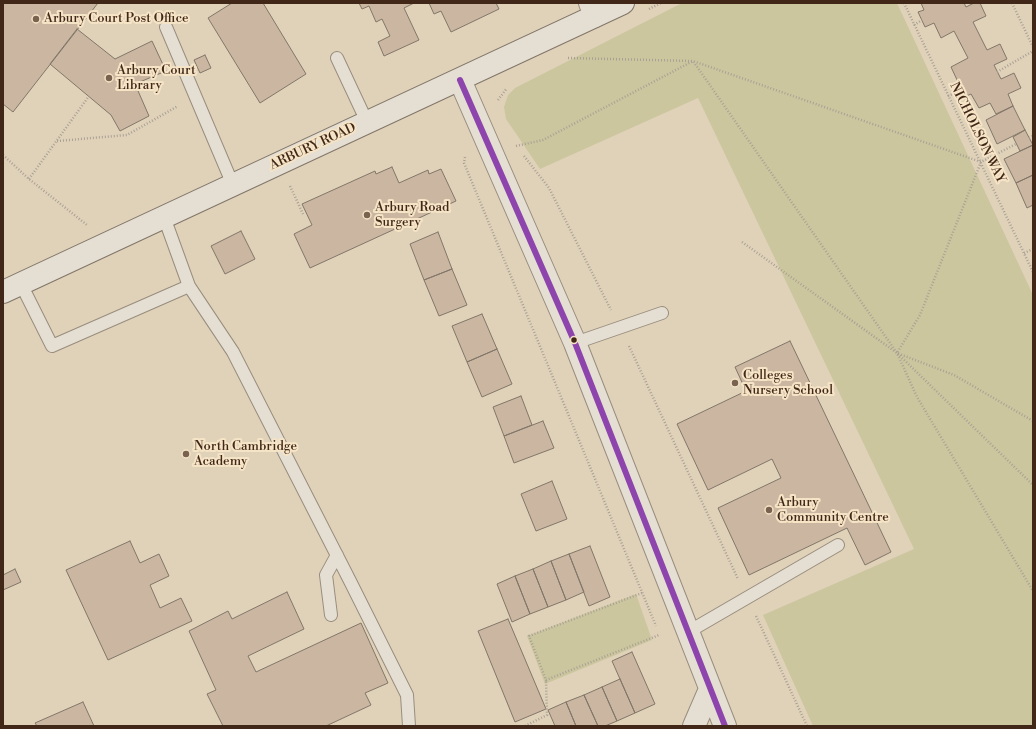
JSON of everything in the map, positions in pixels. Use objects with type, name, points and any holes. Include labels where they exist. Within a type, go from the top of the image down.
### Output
[{"type":"street","name":"ARBURY ROAD","points":[[12,288],[366,122],[460,80],[592,10],[623,3]]},
{"type":"street","points":[[460,80],[575,343],[725,726]]},
{"type":"street","points":[[694,726],[710,690]]},
{"type":"lane","points":[[166,27],[233,185]]},
{"type":"lane","points":[[337,58],[366,122]]},
{"type":"lane","points":[[164,217],[189,286],[233,352],[407,695],[409,726]]},
{"type":"lane","points":[[12,288],[52,346],[189,286]]},
{"type":"lane","points":[[575,343],[662,313]]},
{"type":"lane","points":[[688,632],[838,545]]},
{"type":"lane","points":[[330,615],[326,575],[337,555]]},
{"type":"path","name":"NICHOLSON WAY","points":[[904,3],[1033,272]]},
{"type":"path","points":[[1012,3],[1033,47]]},
{"type":"path","points":[[914,25],[922,20]]},
{"type":"path","points":[[997,72],[1033,51]]},
{"type":"path","points":[[564,58],[693,61],[981,162]]},
{"type":"path","points":[[693,61],[543,140],[516,146],[548,188],[620,327],[807,726]]},
{"type":"path","points":[[693,61],[897,353],[917,397],[1033,591]]},
{"type":"path","points":[[948,96],[957,92]]},
{"type":"path","points":[[29,179],[89,96]]},
{"type":"path","points":[[56,141],[126,135],[195,96]]},
{"type":"path","points":[[1029,138],[1033,136]]},
{"type":"path","points":[[897,353],[920,315],[981,162],[1016,144]]},
{"type":"path","points":[[465,151],[464,163],[662,642]]},
{"type":"path","points":[[3,155],[29,179],[86,223],[97,247]]},
{"type":"path","points":[[290,186],[304,216]]},
{"type":"path","points":[[742,242],[897,353],[1033,485]]},
{"type":"path","points":[[1024,253],[1033,249]]},
{"type":"path","points":[[897,353],[954,375],[1033,421]]},
{"type":"path","points":[[525,726],[547,715],[546,680],[529,636],[642,593]]},
{"type":"path","points":[[546,680],[659,635]]},
{"type":"shaded area","points":[[682,3],[897,3],[1033,295],[1033,726],[813,726],[763,615],[914,549],[698,98],[540,169],[506,119],[504,107],[508,95],[515,88]]},
{"type":"shaded area","points":[[636,594],[652,640],[545,684],[527,636]]},
{"type":"building","points":[[3,3],[98,3],[13,112],[3,104]]},
{"type":"building","points":[[232,3],[263,3],[306,74],[260,103],[208,18]]},
{"type":"building","points":[[359,3],[414,3],[404,8],[419,40],[384,56],[378,42],[390,36],[382,19],[376,22],[369,6],[362,9]]},
{"type":"building","points":[[429,3],[496,3],[499,9],[451,32],[441,11],[434,14]]},
{"type":"building","points":[[921,3],[964,3],[966,7],[974,3],[980,3],[986,16],[973,22],[987,50],[1000,44],[1007,59],[994,65],[1001,79],[1014,73],[1021,88],[1008,94],[1013,106],[996,114],[990,103],[979,108],[971,94],[960,99],[953,84],[958,82],[951,67],[968,58],[954,31],[941,38],[934,23],[925,27],[918,12],[924,10]]},
{"type":"building","name":"Arbury Court Library","points":[[77,29],[115,59],[152,41],[166,71],[135,84],[149,116],[120,131],[111,115],[50,64]]},
{"type":"building","points":[[205,55],[211,68],[200,73],[194,60]]},
{"type":"building","points":[[1013,106],[1025,130],[997,144],[986,120]]},
{"type":"building","points":[[1025,130],[1033,145],[1020,151],[1013,137]]},
{"type":"building","points":[[1033,145],[1033,175],[1016,183],[1004,159]]},
{"type":"building","name":"Arbury Road Surgery","points":[[392,167],[399,183],[428,170],[429,174],[441,169],[456,201],[310,268],[294,234],[312,225],[302,204],[375,171],[376,174]]},
{"type":"building","points":[[1033,175],[1033,205],[1027,208],[1016,183]]},
{"type":"building","points":[[241,231],[255,259],[225,274],[211,246]]},
{"type":"building","points":[[438,232],[452,269],[424,280],[410,244]]},
{"type":"building","points":[[452,269],[467,305],[439,316],[424,280]]},
{"type":"building","points":[[482,314],[497,349],[467,362],[452,326]]},
{"type":"building","points":[[790,341],[891,552],[865,565],[847,528],[749,575],[718,508],[781,478],[772,459],[708,490],[677,424],[746,391],[735,367]]},
{"type":"building","points":[[497,349],[512,384],[482,397],[467,362]]},
{"type":"building","points":[[521,396],[532,425],[504,436],[493,407]]},
{"type":"building","points":[[543,421],[554,448],[514,463],[504,436]]},
{"type":"building","points":[[552,481],[567,519],[536,531],[521,494]]},
{"type":"building","points":[[130,541],[140,563],[159,554],[169,576],[150,585],[160,608],[181,598],[192,621],[108,660],[66,570]]},
{"type":"building","points":[[590,546],[610,597],[589,606],[569,554]]},
{"type":"building","points":[[569,554],[584,592],[566,600],[551,561]]},
{"type":"building","points":[[551,561],[566,600],[548,607],[533,569]]},
{"type":"building","points":[[15,569],[21,582],[3,590],[3,575]]},
{"type":"building","points":[[533,569],[548,607],[530,614],[515,576]]},
{"type":"building","points":[[515,576],[530,614],[512,622],[497,584]]},
{"type":"building","points":[[287,592],[304,629],[248,656],[256,672],[361,623],[388,683],[365,693],[371,705],[326,726],[223,726],[207,694],[216,690],[189,631],[228,611],[232,619]]},
{"type":"building","points":[[508,619],[546,709],[515,722],[478,631]]},
{"type":"building","points":[[632,652],[655,704],[635,713],[612,661]]},
{"type":"building","points":[[620,679],[635,713],[617,721],[602,687]]},
{"type":"building","points":[[602,687],[617,721],[605,726],[598,726],[584,695]]},
{"type":"building","points":[[584,695],[598,726],[576,726],[566,702]]},
{"type":"building","points":[[83,702],[94,726],[37,726],[35,723]]},
{"type":"building","points":[[566,702],[576,726],[555,726],[548,710]]},
{"type":"transit line","points":[[460,80],[575,343],[725,726]]},
{"type":"place","name":"Arbury Court Post Office","points":[[36,19]]},
{"type":"place","name":"Arbury Court Library","points":[[109,78]]},
{"type":"place","name":"Arbury Road Surgery","points":[[367,215]]},
{"type":"place","name":"Colleges Nursery School","points":[[735,383]]},
{"type":"place","name":"North Cambridge Academy","points":[[186,454]]},
{"type":"place","name":"Arbury Community Centre","points":[[769,510]]}]
